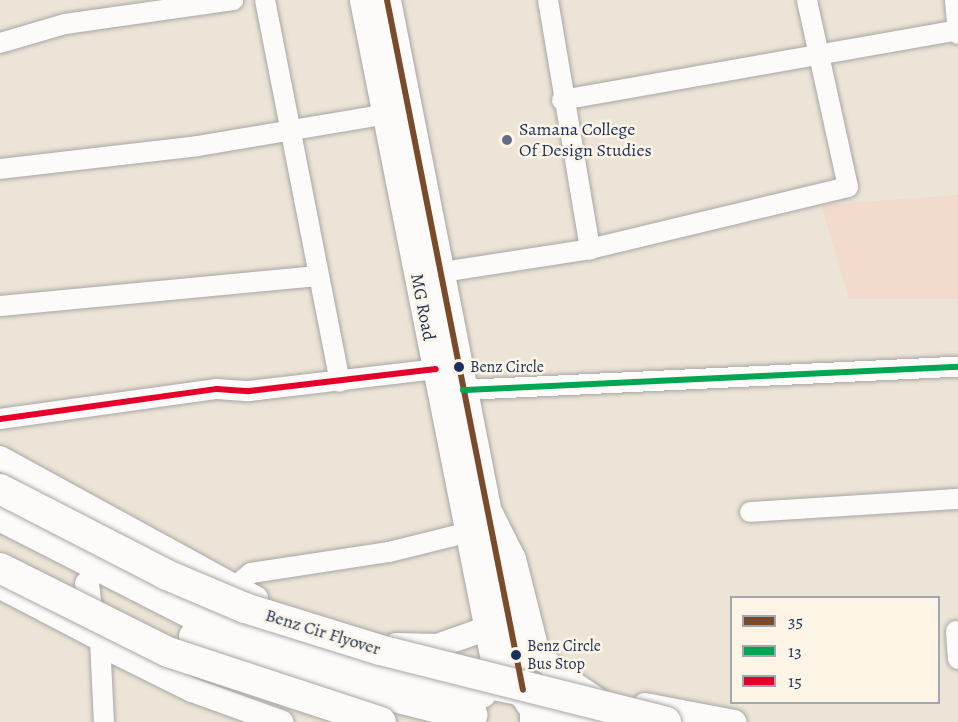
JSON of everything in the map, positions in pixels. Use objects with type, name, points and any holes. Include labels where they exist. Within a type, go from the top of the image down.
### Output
[{"type":"highway","points":[[0,515],[208,621],[502,704]]},
{"type":"highway","points":[[0,538],[87,584],[213,644],[350,686],[502,704]]},
{"type":"main road","name":"MG Road","points":[[363,0],[398,112],[442,272],[487,508],[502,704]]},
{"type":"main road","name":"MG Road","points":[[387,0],[398,112],[436,369],[470,532],[502,704]]},
{"type":"main road","name":"Benz Cir Flyover","points":[[0,489],[167,575],[245,608],[380,650],[666,722]]},
{"type":"main road","points":[[0,568],[168,652],[381,722]]},
{"type":"main road","points":[[502,704],[593,710]]},
{"type":"street","points":[[0,43],[65,24],[233,0]]},
{"type":"street","points":[[266,0],[292,131],[316,276],[340,381]]},
{"type":"street","points":[[548,0],[562,100],[590,249]]},
{"type":"street","points":[[442,272],[590,249],[848,187],[815,54],[807,0]]},
{"type":"street","points":[[562,100],[815,54],[958,32],[954,0]]},
{"type":"street","points":[[0,169],[292,131],[398,112]]},
{"type":"street","points":[[0,306],[316,276]]},
{"type":"street","points":[[463,390],[958,367]]},
{"type":"street","points":[[0,418],[217,389],[340,381],[436,369]]},
{"type":"street","points":[[0,459],[233,588],[315,625],[385,644],[437,646],[488,628]]},
{"type":"street","points":[[750,512],[958,499]]},
{"type":"street","points":[[487,508],[514,559],[537,650],[593,710],[614,722]]},
{"type":"street","points":[[233,588],[251,573],[398,550],[470,532]]},
{"type":"street","points":[[87,584],[90,620],[100,641],[104,722]]},
{"type":"street","points":[[0,589],[192,690],[281,722]]},
{"type":"street","points":[[951,631],[958,659]]},
{"type":"street","points":[[350,686],[364,722]]},
{"type":"street","points":[[593,710],[734,722]]},
{"type":"shaded area","points":[[958,195],[958,299],[849,299],[821,205]]},
{"type":"transit line","name":"35","points":[[387,0],[523,690]]},
{"type":"transit line","name":"13","points":[[463,390],[958,367]]},
{"type":"transit line","name":"15","points":[[0,419],[217,389],[249,391],[436,369]]},
{"type":"place","name":"Samana College Of Design Studies","points":[[507,140]]},
{"type":"place","name":"Benz Circle","points":[[459,367]]},
{"type":"place","name":"Benz Circle Bus Stop","points":[[516,655]]}]
